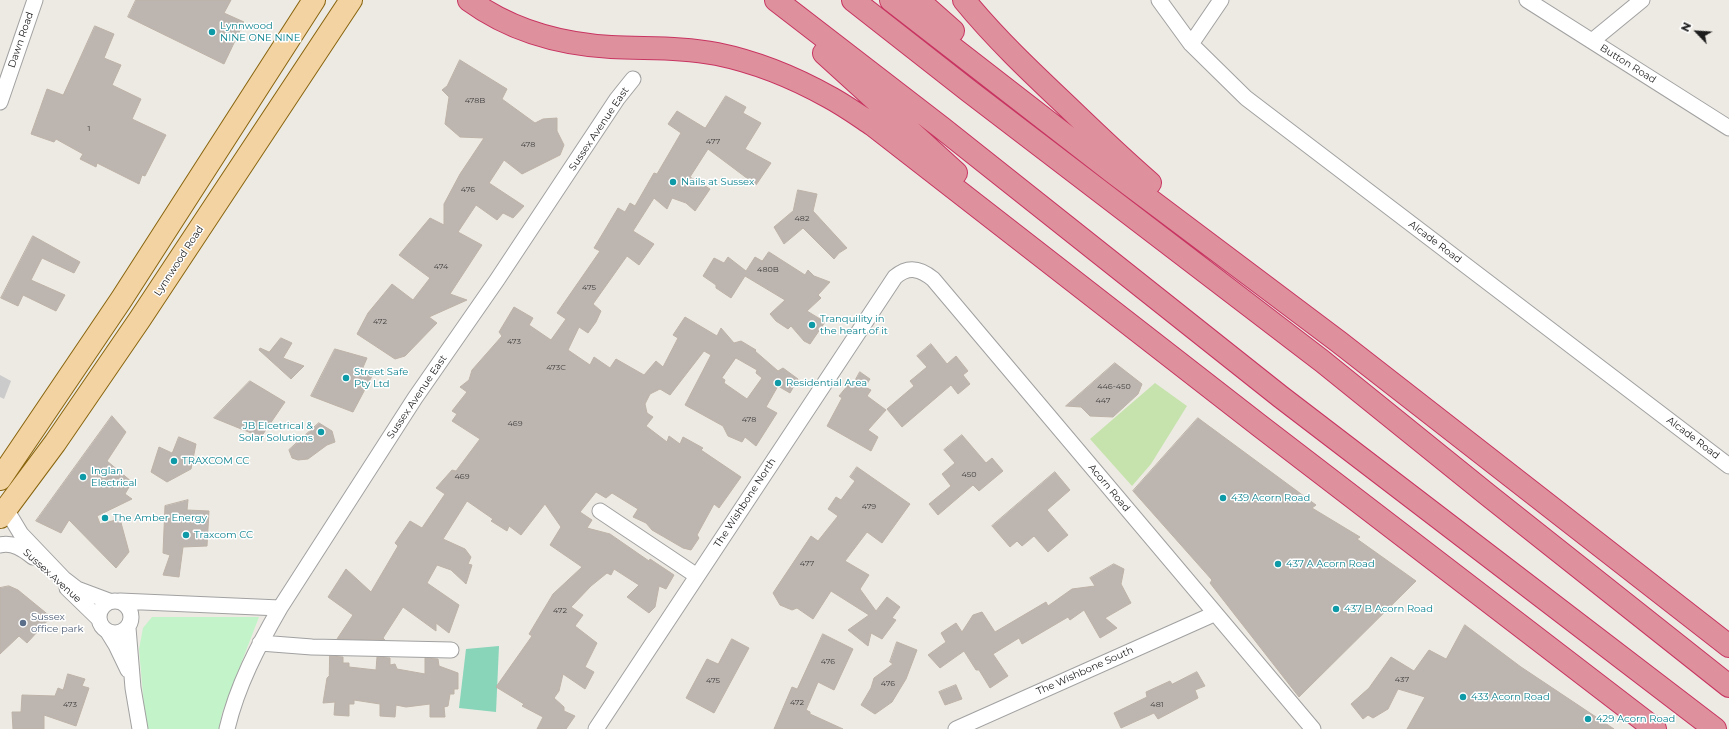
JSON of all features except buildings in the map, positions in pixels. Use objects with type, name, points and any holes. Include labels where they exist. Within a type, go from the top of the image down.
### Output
[{"type":"highway","points":[[469,0],[500,19],[527,31],[548,38],[583,45],[664,49],[715,54],[746,61],[773,70],[829,97],[873,125],[1655,729]]},
{"type":"highway","points":[[765,0],[1090,294]]},
{"type":"highway","points":[[776,0],[942,128],[1281,397],[1715,729]]},
{"type":"highway","points":[[853,0],[969,91],[1322,361],[1729,686]]},
{"type":"highway","points":[[891,0],[1114,173],[1339,342],[1729,646]]},
{"type":"highway","points":[[918,0],[1114,173]]},
{"type":"highway","points":[[964,0],[981,20],[1031,71],[1131,166],[1339,342]]},
{"type":"main road","points":[[3,470],[121,300],[314,0]]},
{"type":"main road","name":"Lynnwood Road","points":[[2,513],[55,443],[140,319],[351,0]]},
{"type":"main road","points":[[0,489],[6,490],[13,487],[37,454],[55,443]]},
{"type":"street","name":"Dawn Road","points":[[0,102],[35,0]]},
{"type":"street","name":"Alcade Road","points":[[1160,0],[1191,44],[1246,98],[1728,464]]},
{"type":"street","points":[[1191,44],[1221,0]]},
{"type":"street","name":"Button Road","points":[[1527,0],[1729,128]]},
{"type":"street","points":[[1592,41],[1642,0]]},
{"type":"street","name":"Sussex Avenue East","points":[[227,729],[232,710],[245,675],[280,608],[345,504],[415,398],[498,280],[617,99],[633,79]]},
{"type":"street","name":"Acorn Road","points":[[895,277],[904,271],[914,269],[926,273],[933,279],[1312,729]]},
{"type":"street","name":"The Wishbone North","points":[[596,729],[895,277]]},
{"type":"street","points":[[600,511],[696,576]]},
{"type":"street","name":"Sussex Avenue","points":[[2,513],[20,534],[64,579],[77,589],[114,601],[280,608]]},
{"type":"street","name":"Sussex Avenue","points":[[0,545],[12,544],[21,547],[99,619]]},
{"type":"street","points":[[133,688],[124,660],[108,632],[103,628],[99,619],[101,608],[114,601],[129,607],[133,688],[140,729]]},
{"type":"street","points":[[108,632],[118,633],[130,621],[153,603]]},
{"type":"street","name":"The Wishbone South","points":[[956,729],[1214,614]]},
{"type":"street","points":[[260,644],[312,647],[451,650]]},
{"type":"shaded area","points":[[0,375],[11,381],[4,399],[0,397]]},
{"type":"green space","points":[[1155,383],[1187,406],[1151,464],[1132,486],[1090,439]]},
{"type":"green space","points":[[152,617],[259,617],[222,713],[219,729],[146,729],[139,649],[143,628]]},
{"type":"green space","points":[[499,646],[496,712],[459,708],[466,649]]},
{"type":"place","name":"Lynnwood NINE ONE NINE","points":[[212,32]]},
{"type":"place","name":"Nails at Sussex","points":[[673,182]]},
{"type":"place","name":"Tranquility in the heart of it","points":[[812,325]]},
{"type":"place","name":"Street Safe Pty Ltd","points":[[346,378]]},
{"type":"place","name":"Residential Area","points":[[778,383]]},
{"type":"place","name":"JB Elcetrical & Solar Solutions","points":[[321,432]]},
{"type":"place","name":"TRAXCOM CC","points":[[174,461]]},
{"type":"place","name":"Inglan Electrical","points":[[83,477]]},
{"type":"place","name":"439 Acorn Road","points":[[1223,498]]},
{"type":"place","name":"The Amber Energy","points":[[105,518]]},
{"type":"place","name":"Traxcom CC","points":[[186,535]]},
{"type":"place","name":"437 A Acorn Road","points":[[1278,564]]},
{"type":"place","name":"437 B Acorn Road","points":[[1336,609]]},
{"type":"place","name":"Sussex office park","points":[[23,623]]},
{"type":"place","name":"433 Acorn Road","points":[[1463,697]]},
{"type":"place","name":"429 Acorn Road","points":[[1588,719]]}]
